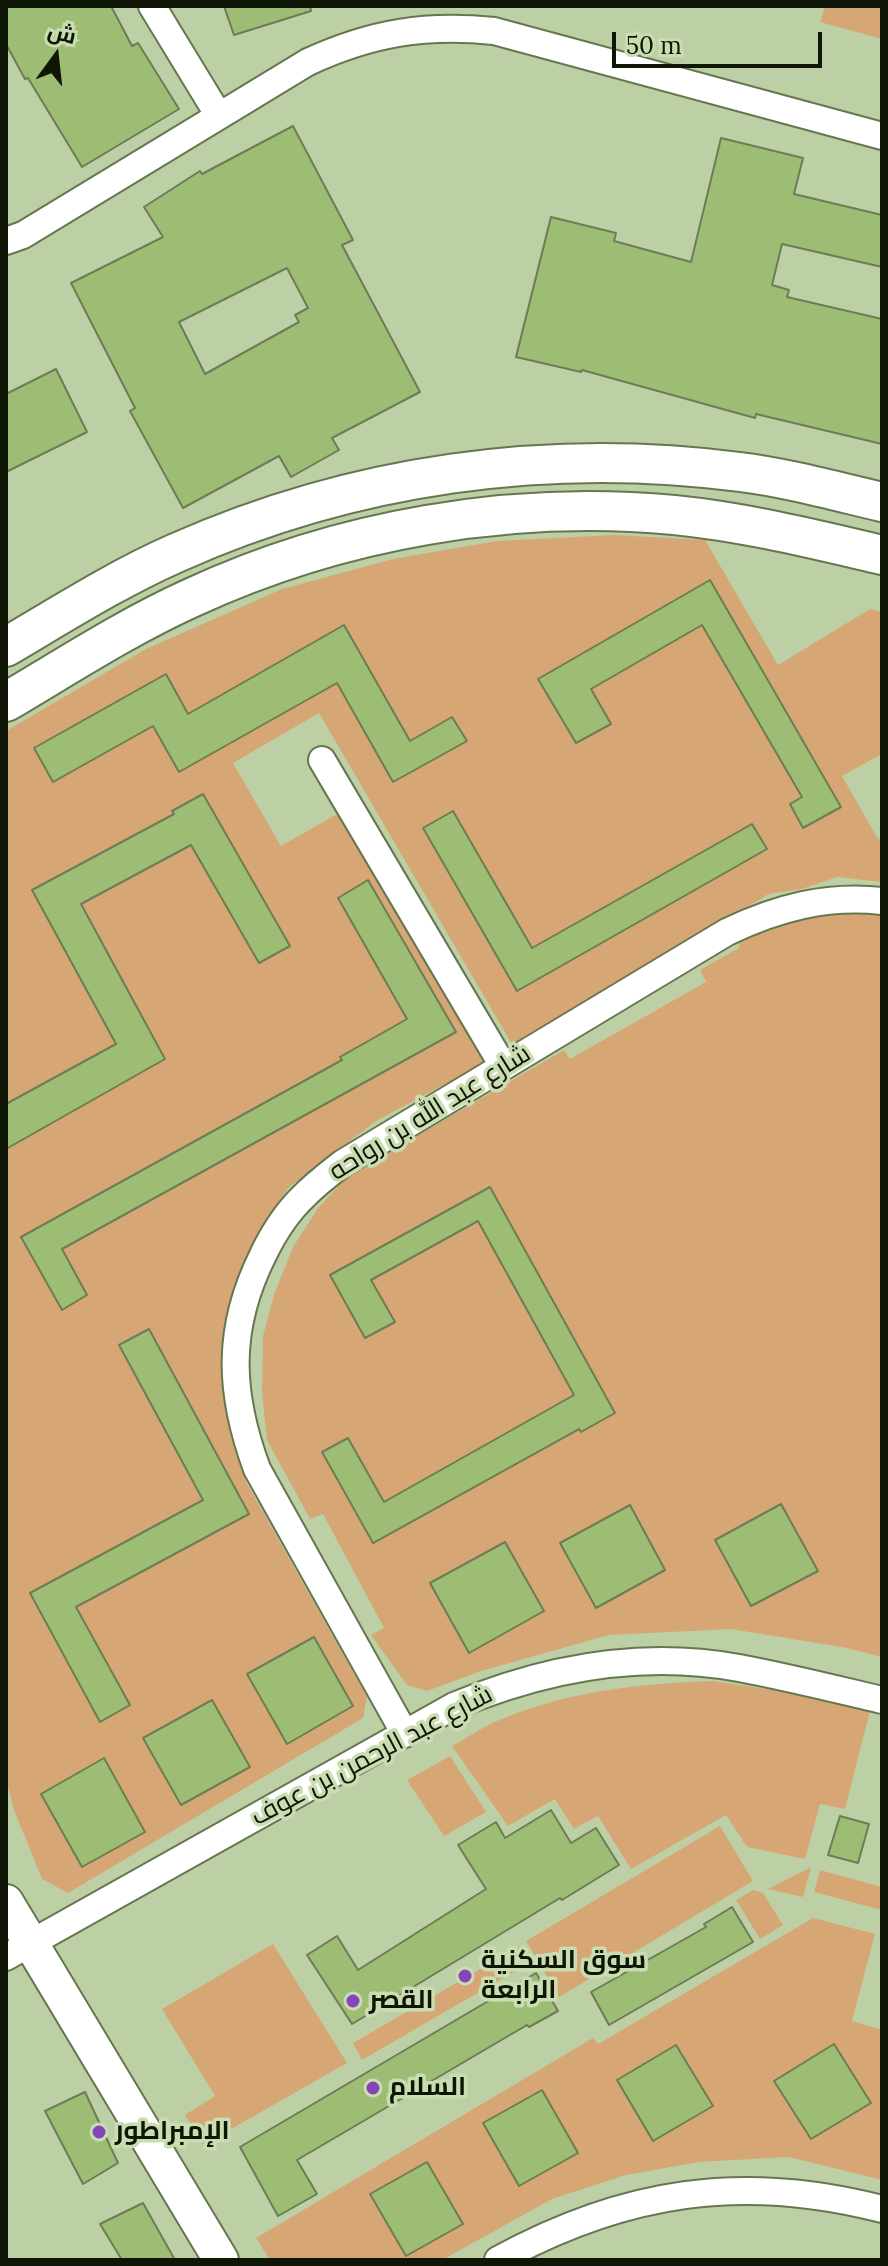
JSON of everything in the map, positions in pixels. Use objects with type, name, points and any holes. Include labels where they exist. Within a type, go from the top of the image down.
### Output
[{"type":"main road","points":[[6,647],[110,585],[175,553],[242,526],[310,503],[381,485],[452,472],[597,462],[670,464],[741,472],[882,502]]},
{"type":"main road","points":[[803,537],[813,485]]},
{"type":"main road","points":[[6,702],[137,625],[245,574],[337,545],[404,529],[458,520],[555,513],[674,515],[764,527],[882,555]]},
{"type":"main road","points":[[175,553],[190,598]]},
{"type":"street","points":[[152,6],[219,116]]},
{"type":"street","points":[[6,241],[23,235],[308,62],[337,49],[398,31],[462,28],[494,31],[882,136]]},
{"type":"street","points":[[322,760],[503,1066]]},
{"type":"street","name":"شارع عبد الله بن رواحه","points":[[405,1734],[257,1469],[245,1436],[237,1402],[236,1338],[249,1282],[272,1236],[303,1196],[343,1163],[727,932],[752,919],[804,903],[882,901]]},
{"type":"street","name":"شارع عبد الرحمن بن عوف","points":[[18,1950],[454,1706],[496,1689],[571,1669],[667,1661],[738,1668],[882,1700]]},
{"type":"street","points":[[6,1902],[18,1950],[221,2260]]},
{"type":"street","points":[[498,2260],[586,2218],[664,2197],[746,2190],[788,2193],[882,2209]]},
{"type":"shaded area","points":[[825,6],[882,6],[882,39],[820,22]]},
{"type":"shaded area","points":[[614,535],[705,540],[778,665],[870,609],[882,612],[882,754],[842,776],[878,839],[882,840],[882,882],[837,877],[802,889],[769,894],[513,1046],[319,713],[233,763],[281,846],[346,809],[494,1058],[376,1121],[288,1188],[246,1256],[231,1324],[231,1410],[246,1482],[367,1697],[363,1718],[68,1893],[42,1879],[14,1810],[6,1779],[6,731],[146,649],[282,589],[393,559],[497,541]]},
{"type":"shaded area","points":[[838,912],[882,914],[882,1657],[847,1648],[731,1629],[609,1635],[481,1671],[427,1691],[407,1685],[371,1635],[384,1628],[323,1514],[310,1519],[267,1440],[262,1392],[263,1336],[274,1295],[293,1247],[318,1208],[348,1176],[564,1050],[570,1059],[706,982],[700,970],[739,948],[741,925],[796,922]]},
{"type":"shaded area","points":[[713,1681],[813,1696],[870,1711],[845,1809],[820,1804],[805,1859],[747,1847],[726,1815],[631,1869],[598,1816],[574,1829],[555,1799],[508,1826],[452,1746],[484,1727],[521,1711],[575,1696],[657,1684]]},
{"type":"shaded area","points":[[450,1756],[486,1812],[444,1836],[407,1780]]},
{"type":"shaded area","points":[[720,1826],[753,1881],[559,1997],[526,1941]]},
{"type":"shaded area","points":[[811,1867],[803,1897],[768,1889]]},
{"type":"shaded area","points":[[820,1870],[882,1887],[882,1910],[814,1892]]},
{"type":"shaded area","points":[[753,1890],[763,1893],[783,1925],[760,1939],[736,1900]]},
{"type":"shaded area","points":[[813,1918],[875,1934],[852,2021],[882,2030],[882,2180],[789,2157],[699,2162],[626,2175],[552,2199],[442,2260],[270,2260],[256,2238],[593,2038],[598,2044]]},
{"type":"shaded area","points":[[273,1944],[347,2063],[203,2145],[185,2115],[215,2096],[162,2009]]},
{"type":"shaded area","points":[[520,1946],[529,1963],[362,2060],[353,2043]]},
{"type":"building","points":[[6,6],[111,6],[132,46],[138,43],[179,109],[82,167],[6,44]]},
{"type":"building","points":[[224,6],[310,6],[311,11],[234,35]]},
{"type":"building","points":[[293,126],[353,240],[342,245],[420,392],[332,438],[339,450],[291,477],[279,456],[183,508],[130,411],[135,408],[71,283],[163,237],[144,207],[200,171],[202,174]],"holes":[[[287,268],[308,308],[295,315],[299,322],[205,374],[179,322]]]},
{"type":"building","points":[[721,138],[803,158],[794,194],[882,215],[882,267],[782,244],[772,285],[789,290],[787,297],[882,319],[882,444],[756,414],[755,418],[582,370],[516,357],[551,217],[616,233],[614,241],[691,262]]},
{"type":"building","points":[[56,369],[87,432],[6,472],[6,394]]},
{"type":"building","points":[[710,580],[841,807],[803,828],[790,804],[802,797],[702,625],[591,689],[611,724],[576,743],[538,679]]},
{"type":"building","points":[[344,625],[410,741],[452,717],[467,741],[393,782],[337,683],[179,772],[153,726],[53,782],[34,748],[166,674],[188,714]]},
{"type":"building","points":[[203,794],[290,946],[259,963],[191,845],[81,904],[165,1059],[6,1149],[6,1104],[116,1044],[32,890],[174,814],[172,811]]},
{"type":"building","points":[[453,811],[532,948],[752,824],[767,849],[517,991],[423,828]]},
{"type":"building","points":[[368,880],[456,1032],[62,1249],[87,1295],[62,1310],[21,1237],[342,1060],[340,1057],[407,1019],[338,898]]},
{"type":"building","points":[[490,1187],[615,1413],[581,1432],[579,1429],[373,1543],[322,1452],[348,1438],[384,1502],[574,1395],[478,1221],[371,1280],[395,1322],[365,1338],[330,1275]]},
{"type":"building","points":[[149,1329],[249,1514],[76,1607],[130,1705],[100,1722],[30,1593],[203,1500],[119,1345]]},
{"type":"building","points":[[781,1504],[818,1571],[751,1606],[715,1540]]},
{"type":"building","points":[[630,1505],[665,1570],[596,1608],[560,1543]]},
{"type":"building","points":[[505,1542],[544,1611],[469,1653],[430,1583]]},
{"type":"building","points":[[314,1637],[353,1706],[287,1744],[247,1674]]},
{"type":"building","points":[[212,1700],[250,1767],[181,1805],[143,1738]]},
{"type":"building","points":[[104,1758],[145,1832],[82,1867],[41,1794]]},
{"type":"building","points":[[551,1810],[571,1843],[596,1828],[619,1865],[352,2024],[307,1955],[337,1936],[358,1970],[486,1889],[458,1845],[496,1822],[505,1838]]},
{"type":"building","points":[[840,1816],[869,1824],[858,1863],[828,1855]]},
{"type":"building","points":[[732,1907],[753,1942],[609,2025],[591,1992],[706,1927],[704,1924]]},
{"type":"building","points":[[536,1973],[558,2011],[529,2027],[527,2025],[297,2160],[317,2194],[278,2216],[240,2147]]},
{"type":"building","points":[[834,2044],[871,2103],[811,2139],[774,2081]]},
{"type":"building","points":[[676,2045],[713,2106],[653,2141],[617,2080]]},
{"type":"building","points":[[542,2090],[578,2153],[519,2186],[483,2123]]},
{"type":"building","points":[[85,2092],[118,2163],[83,2184],[45,2111]]},
{"type":"building","points":[[427,2162],[463,2224],[406,2256],[370,2194]]},
{"type":"building","points":[[143,2203],[175,2260],[122,2260],[100,2224]]},
{"type":"place","name":"سوق السكنية الرابعة","points":[[465,1976]]},
{"type":"place","name":"القصر","points":[[353,2001]]},
{"type":"place","name":"السلام","points":[[373,2088]]},
{"type":"place","name":"الإمبراطور","points":[[99,2132]]}]
